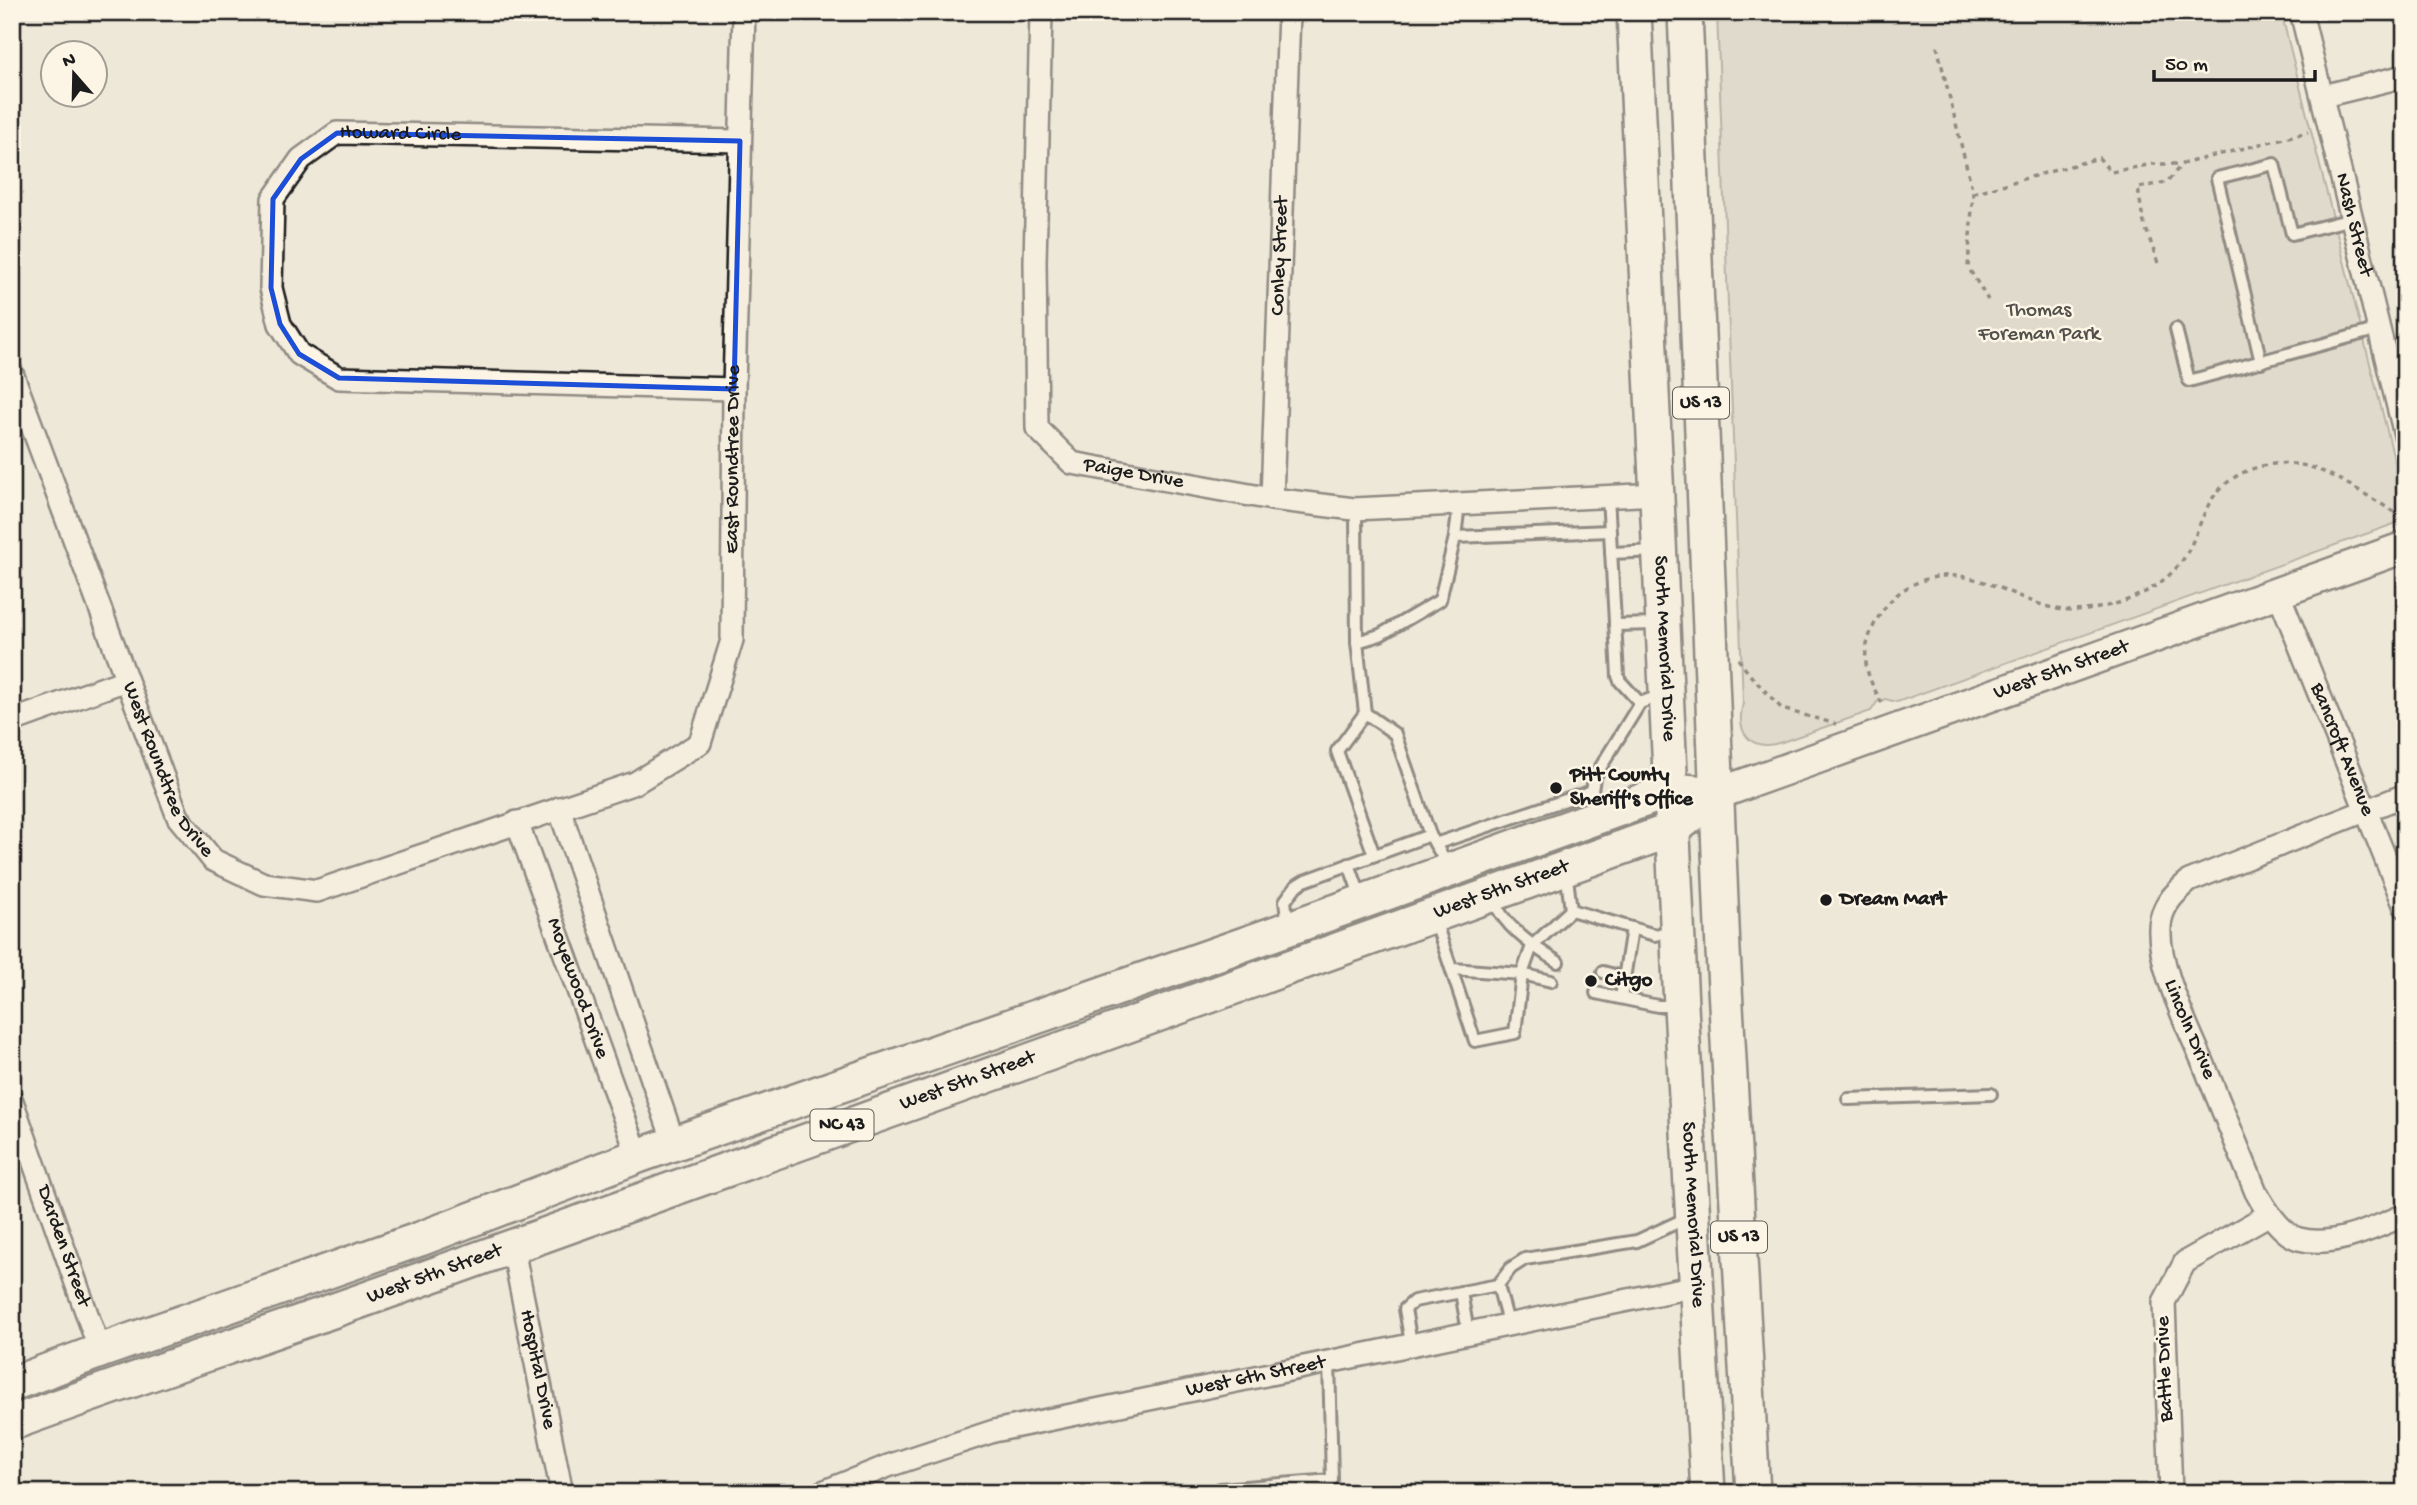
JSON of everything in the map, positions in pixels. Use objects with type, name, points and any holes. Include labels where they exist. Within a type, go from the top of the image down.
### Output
[{"type":"main road","name":"South Memorial Drive","points":[[1634,12],[1665,624],[1654,698],[1672,790],[1708,1493]]},
{"type":"main road","name":"US 13","points":[[1685,12],[1717,794],[1753,1493]]},
{"type":"main road","name":"West 5th Street","points":[[12,1423],[396,1288],[512,1244],[1674,829],[1717,794],[2405,547]]},
{"type":"main road","name":"West 5th Street","points":[[12,1384],[420,1239],[674,1143],[1362,902],[1438,850],[1499,838],[1595,804],[1672,790],[1717,794]]},
{"type":"main road","points":[[396,1288],[426,1265],[454,1250],[667,1170],[677,1158],[674,1143]]},
{"type":"main road","points":[[149,1373],[168,1352],[181,1344],[345,1282],[420,1239]]},
{"type":"street","name":"East Roundtree Drive","points":[[559,808],[635,783],[699,743],[732,640],[734,389],[744,12]]},
{"type":"street","name":"Paige Drive","points":[[1041,12],[1035,262],[1037,428],[1072,463],[1272,499],[1356,509],[1659,494]]},
{"type":"street","name":"Conley Street","points":[[1272,499],[1289,12]]},
{"type":"street","name":"Nash Street","points":[[2301,12],[2405,435]]},
{"type":"street","points":[[2323,96],[2405,76]]},
{"type":"street","name":"Howard Circle","points":[[734,389],[339,378],[299,354],[280,324],[271,288],[273,199],[301,159],[337,133],[740,141]]},
{"type":"street","name":"West Roundtree Drive","points":[[12,373],[178,817],[213,860],[264,884],[317,891],[559,808]]},
{"type":"street","name":"Bancroft Avenue","points":[[2278,592],[2405,908]]},
{"type":"street","points":[[12,721],[126,680]]},
{"type":"street","points":[[2364,809],[2405,795]]},
{"type":"street","name":"Moyewood Drive","points":[[559,808],[674,1143]]},
{"type":"street","name":"Lincoln Drive","points":[[2364,809],[2189,881],[2175,892],[2165,905],[2160,938],[2171,984],[2256,1192],[2268,1215],[2297,1239],[2333,1240],[2360,1233],[2405,1215]]},
{"type":"street","name":"Moyewood Drive","points":[[517,822],[638,1156]]},
{"type":"street","name":"Darden Street","points":[[12,1101],[100,1351]]},
{"type":"street","name":"Battle Drive","points":[[2171,1493],[2164,1302],[2185,1262],[2268,1215]]},
{"type":"street","name":"Hospital Drive","points":[[512,1244],[562,1493]]},
{"type":"street","name":"West 6th Street","points":[[820,1493],[887,1466],[994,1431],[1696,1286]]},
{"type":"lane","points":[[2261,362],[2217,178],[2274,164],[2292,234],[2352,219]]},
{"type":"lane","points":[[2176,329],[2189,381],[2379,329]]},
{"type":"lane","points":[[1595,804],[1594,778],[1654,698],[1620,681],[1618,676],[1608,496]]},
{"type":"lane","points":[[1357,642],[1380,635],[1440,600],[1455,537],[1459,504]]},
{"type":"lane","points":[[1356,509],[1357,642],[1365,713],[1336,751],[1374,855]]},
{"type":"lane","points":[[1455,537],[1610,531]]},
{"type":"lane","points":[[1611,553],[1661,550]]},
{"type":"lane","points":[[1615,625],[1665,624]]},
{"type":"lane","points":[[1288,928],[1285,901],[1304,881],[1374,855],[1438,850],[1395,734],[1365,713]]},
{"type":"lane","points":[[1349,864],[1362,902]]},
{"type":"lane","points":[[1566,867],[1571,910]]},
{"type":"lane","points":[[1491,894],[1498,912],[1532,946],[1558,962]]},
{"type":"lane","points":[[1571,910],[1655,935],[1678,929]]},
{"type":"lane","points":[[1433,914],[1475,1041],[1514,1033],[1522,974],[1532,946],[1571,910]]},
{"type":"lane","points":[[1621,998],[1632,928]]},
{"type":"lane","points":[[1452,969],[1522,974],[1551,981]]},
{"type":"lane","points":[[1603,972],[1625,978]]},
{"type":"lane","points":[[1596,993],[1658,1006],[1681,1006]]},
{"type":"lane","points":[[1848,1099],[1991,1094]]},
{"type":"lane","points":[[1411,1343],[1405,1309],[1409,1303],[1498,1285],[1511,1268],[1525,1259],[1637,1241],[1678,1222],[1693,1219]]},
{"type":"lane","points":[[1498,1285],[1508,1323]]},
{"type":"lane","points":[[1461,1292],[1468,1332]]},
{"type":"lane","points":[[1220,1489],[1332,1480],[1329,1360]]},
{"type":"path","points":[[1937,46],[1973,193],[1968,267],[1988,300]]},
{"type":"path","points":[[1973,193],[2099,158],[2111,172],[2153,164],[2182,164],[2329,127]]},
{"type":"path","points":[[2158,263],[2143,220],[2138,188],[2167,182],[2182,164]]},
{"type":"path","points":[[1882,703],[1867,677],[1866,661],[1871,632],[1889,601],[1904,588],[1925,579],[1956,575],[2002,589],[2033,603],[2066,611],[2115,604],[2162,583],[2180,564],[2210,502],[2224,486],[2246,471],[2269,464],[2290,463],[2320,470],[2405,518]]},
{"type":"path","points":[[1738,658],[1782,709],[1838,724]]},
{"type":"highlighted area","points":[[337,133],[740,141],[734,389],[339,378],[299,354],[280,324],[271,288],[273,199],[301,159]]},
{"type":"green space","name":"Thomas Foreman Park","points":[[1717,12],[2281,12],[2405,502],[2405,520],[1897,702],[1885,699],[1877,702],[1871,711],[1782,742],[1762,744],[1748,738],[1741,724],[1743,703]]},
{"type":"place","name":"Pitt County Sheriff's Office","points":[[1556,788]]},
{"type":"place","name":"Dream Mart","points":[[1826,900]]},
{"type":"place","name":"Citgo","points":[[1591,981]]}]
